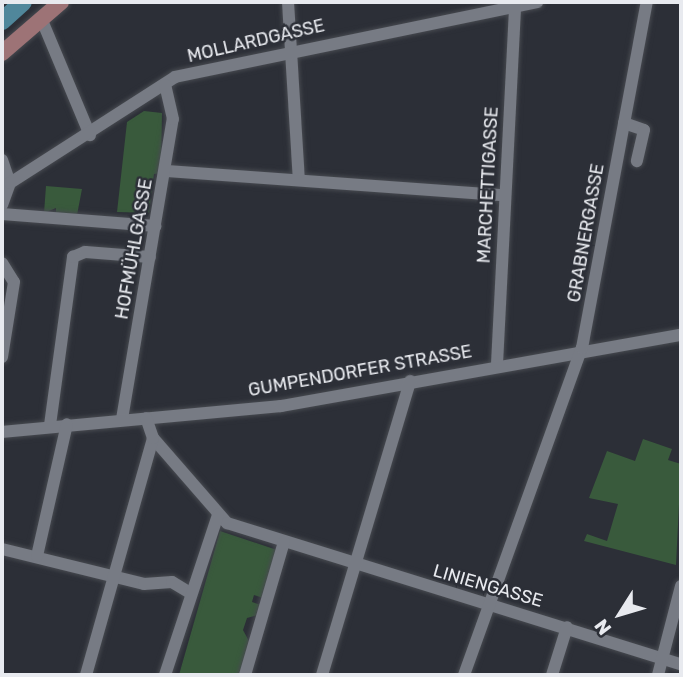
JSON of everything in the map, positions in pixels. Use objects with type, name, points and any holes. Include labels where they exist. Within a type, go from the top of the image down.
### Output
[{"type":"main road","points":[[2,54],[61,2]]},
{"type":"street","points":[[288,2],[299,180]]},
{"type":"street","name":"MOLLARDGASSE","points":[[10,183],[90,135],[175,77],[290,49],[537,2]]},
{"type":"street","name":"GRABNERGASSE","points":[[464,675],[582,348],[647,2]]},
{"type":"street","name":"MARCHETTIGASSE","points":[[497,363],[515,7]]},
{"type":"street","points":[[41,18],[90,135]]},
{"type":"street","name":"HOFMÜHLGASSE","points":[[122,419],[173,119],[165,85]]},
{"type":"street","points":[[624,123],[644,130],[637,161]]},
{"type":"street","points":[[2,160],[10,183],[2,205]]},
{"type":"street","points":[[166,171],[504,195]]},
{"type":"street","points":[[2,214],[156,226]]},
{"type":"street","points":[[50,425],[73,257],[85,251],[150,257]]},
{"type":"street","points":[[2,263],[14,282],[2,357]]},
{"type":"street","name":"GUMPENDORFER STRASSE","points":[[2,432],[50,425],[281,406],[497,363],[681,335]]},
{"type":"street","points":[[322,675],[410,382]]},
{"type":"street","points":[[146,418],[153,438],[218,515],[165,675]]},
{"type":"street","points":[[37,556],[67,424]]},
{"type":"street","points":[[86,675],[153,438]]},
{"type":"street","name":"LINIENGASSE","points":[[218,515],[284,542],[681,664]]},
{"type":"street","points":[[245,675],[284,542]]},
{"type":"street","points":[[2,549],[116,573],[144,584],[172,582],[190,593]]},
{"type":"street","points":[[658,675],[681,586]]},
{"type":"street","points":[[552,675],[567,627]]},
{"type":"green space","points":[[144,111],[162,113],[161,173],[154,174],[149,213],[117,212],[127,122]]},
{"type":"green space","points":[[46,186],[82,189],[77,215],[56,214],[56,208],[44,213]]},
{"type":"green space","points":[[643,439],[672,449],[668,460],[681,464],[676,565],[584,541],[587,534],[607,541],[618,504],[589,498],[607,451],[635,461]]},
{"type":"green space","points":[[220,531],[277,550],[263,598],[254,595],[252,602],[261,605],[258,615],[247,618],[243,630],[250,643],[239,675],[179,675]]},
{"type":"waterway","points":[[2,21],[23,2]]}]
